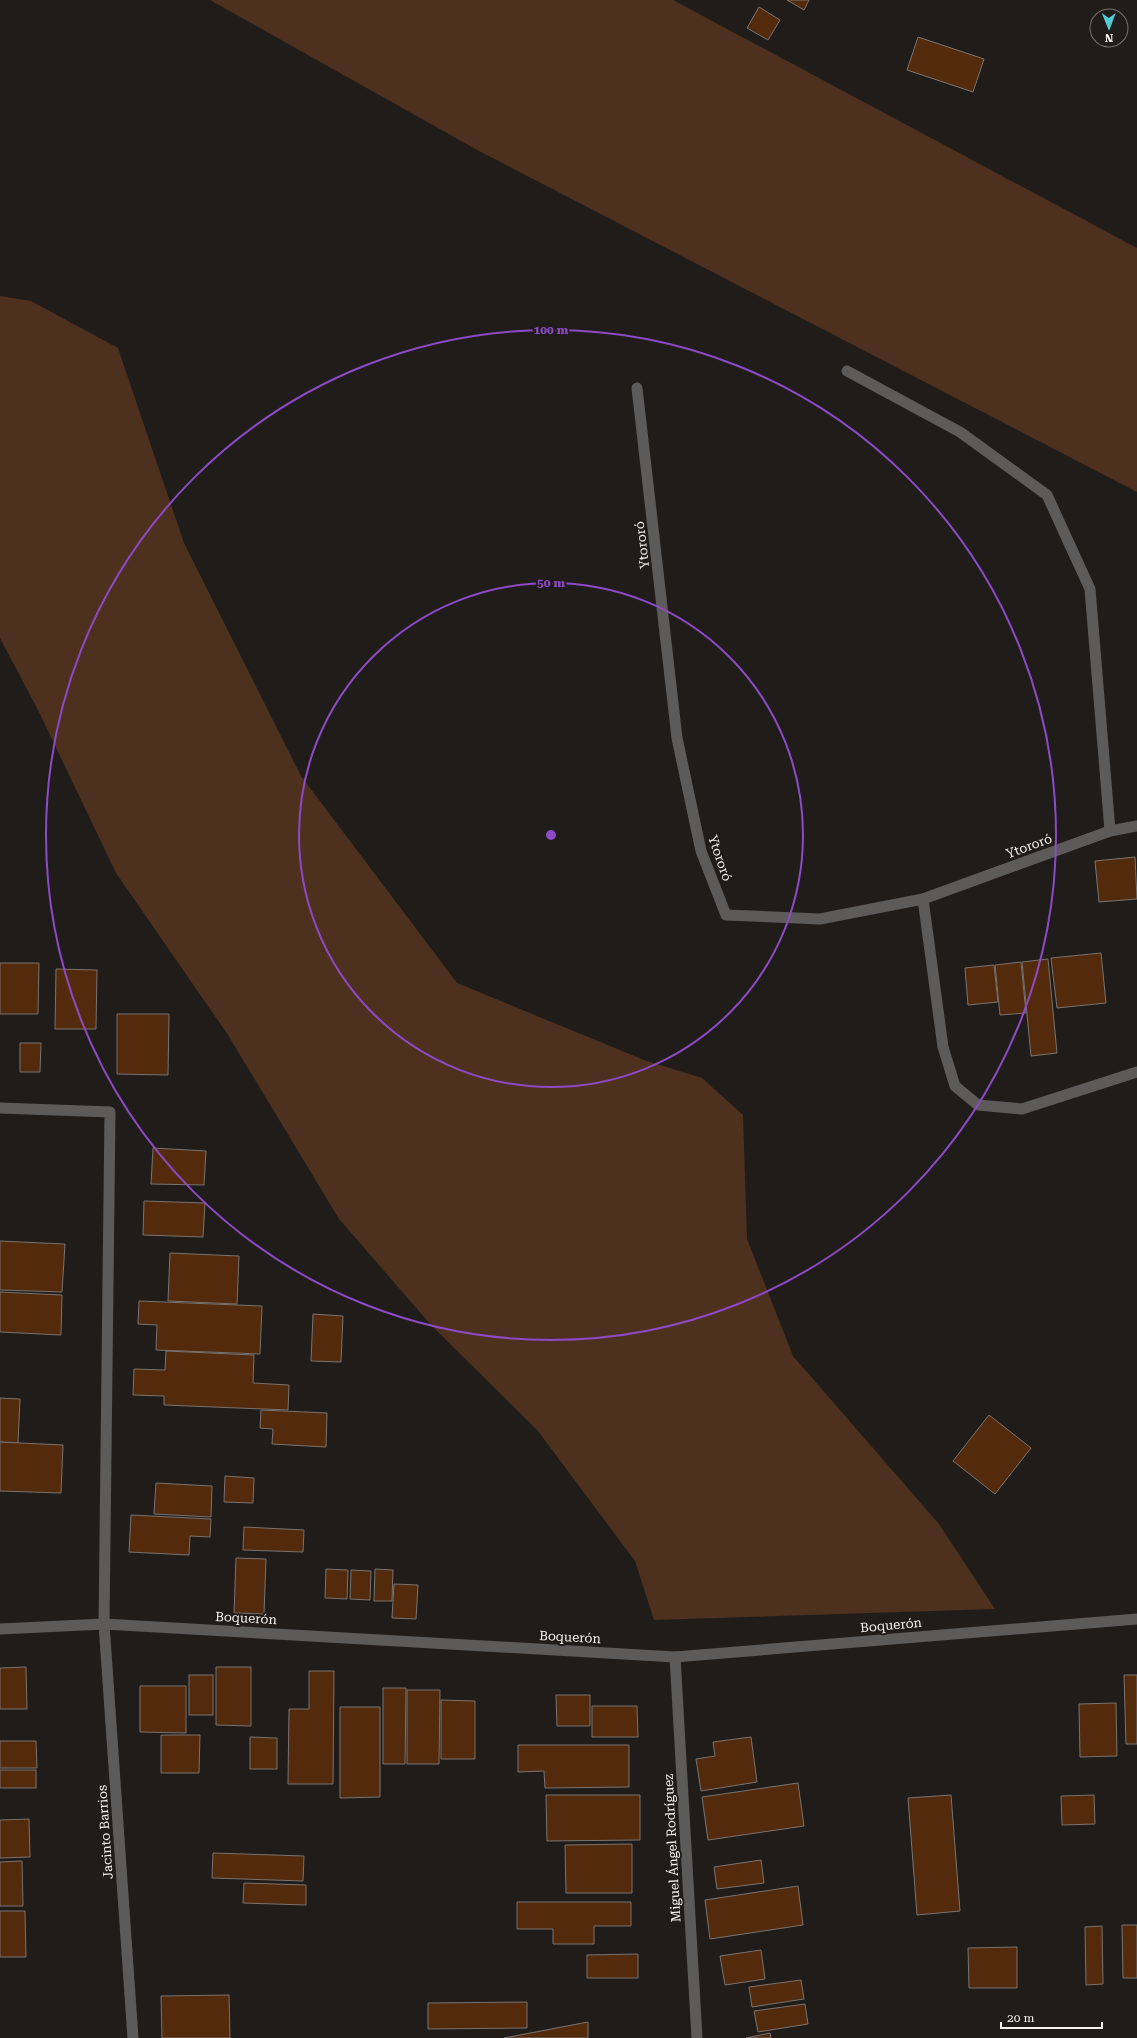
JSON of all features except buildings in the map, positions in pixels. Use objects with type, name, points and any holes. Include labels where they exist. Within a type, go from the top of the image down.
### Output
[{"type":"street","points":[[847,371],[960,432],[1047,495],[1090,589],[1110,831]]},
{"type":"street","name":"Ytororó","points":[[637,388],[677,738],[701,851],[726,915],[820,919],[923,899],[1110,831],[1137,826]]},
{"type":"street","points":[[923,899],[943,1047],[955,1086],[978,1105],[1022,1109],[1137,1072]]},
{"type":"street","name":"Jacinto Barrios","points":[[0,1108],[110,1112],[104,1624],[133,2038]]},
{"type":"street","name":"Boquerón","points":[[0,1629],[104,1624],[674,1657],[1137,1619]]},
{"type":"street","name":"Miguel Ángel Rodríguez","points":[[674,1657],[697,2038]]},
{"type":"shaded area","points":[[210,0],[673,0],[1137,248],[1137,492],[479,151]]},
{"type":"shaded area","points":[[0,296],[31,301],[118,348],[184,543],[301,776],[457,983],[644,1060],[702,1078],[743,1115],[747,1239],[793,1356],[939,1524],[995,1609],[654,1620],[635,1561],[538,1431],[431,1325],[339,1219],[228,1035],[116,873],[38,710],[0,638]]}]
